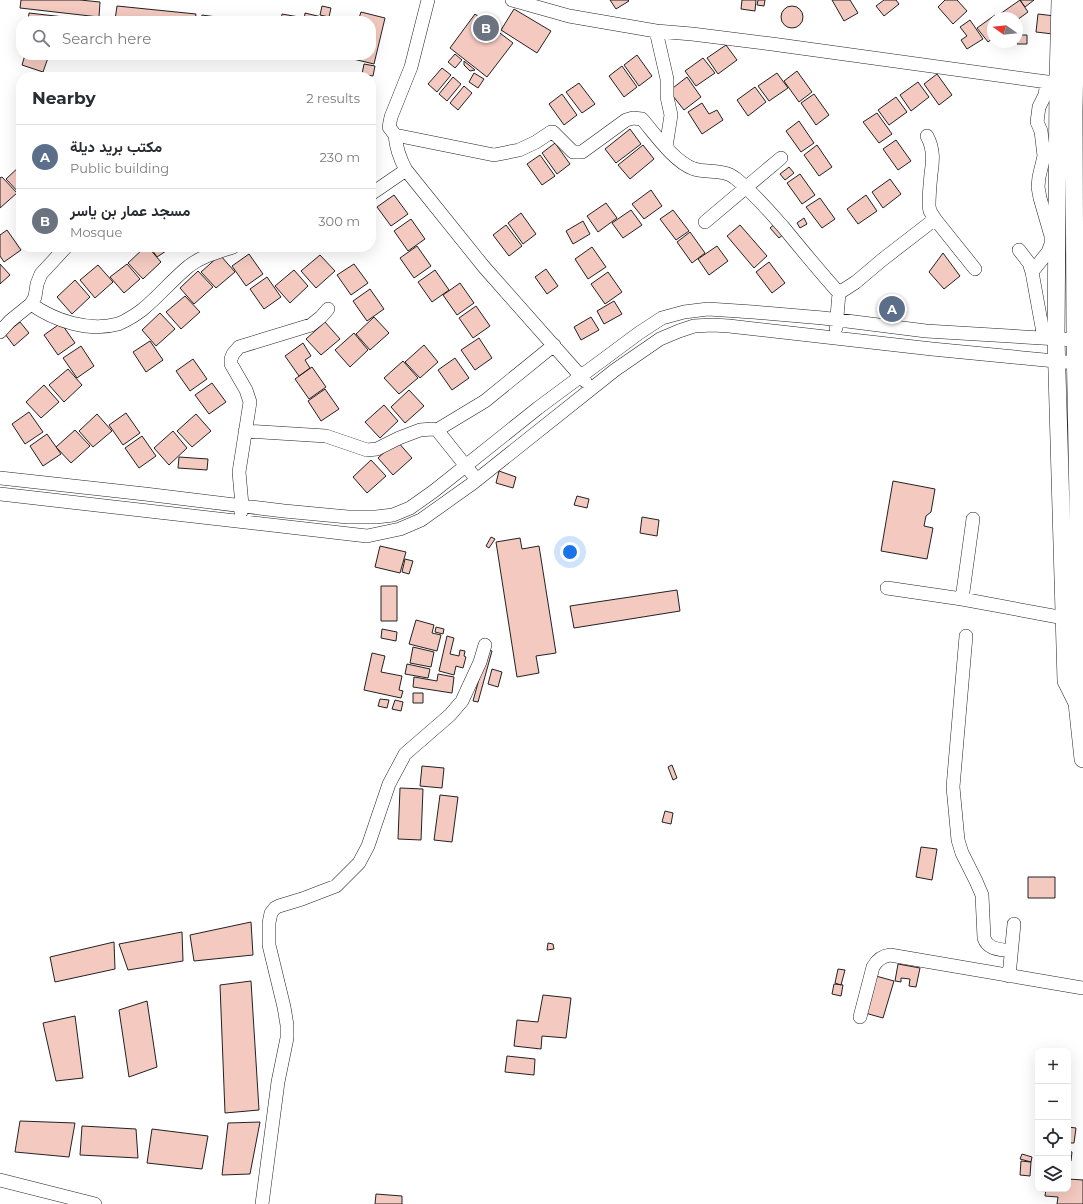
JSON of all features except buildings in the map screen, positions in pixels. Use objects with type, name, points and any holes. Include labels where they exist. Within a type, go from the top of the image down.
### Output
[{"type":"main road","points":[[1060,0],[1053,82],[1072,112],[1079,238],[1075,340],[1080,428],[1082,679],[1080,703],[1083,754]]},
{"type":"main road","points":[[1076,0],[1072,112],[1050,338],[1056,361],[1066,681],[1080,703]]},
{"type":"street","points":[[428,0],[411,67],[391,117],[389,127],[394,135],[400,159],[406,170],[484,267],[581,375],[591,389]]},
{"type":"street","points":[[512,0],[568,16],[656,31],[772,44],[1053,82],[1039,107],[1037,122],[1041,131],[1044,156],[1038,187],[1051,236],[1051,244],[1048,252],[1032,272]]},
{"type":"street","points":[[656,31],[667,79],[667,97],[671,115],[666,147]]},
{"type":"street","points":[[394,135],[494,155],[519,150],[553,132],[573,152],[582,152],[626,120],[633,118],[642,119],[666,147],[688,166],[695,169],[725,173],[734,177],[769,211],[839,293],[834,338]]},
{"type":"street","points":[[927,136],[930,140],[933,152],[929,206],[930,211],[976,268]]},
{"type":"street","points":[[705,222],[781,158]]},
{"type":"street","points":[[376,191],[406,170]]},
{"type":"street","points":[[839,293],[856,282],[935,219]]},
{"type":"street","points":[[1019,250],[1030,263],[1050,338]]},
{"type":"street","points":[[0,332],[36,298],[36,284],[41,274],[61,252]]},
{"type":"street","points":[[31,304],[52,317],[77,324],[91,326],[119,324],[141,311],[189,265],[216,252]]},
{"type":"street","points":[[239,522],[242,505],[240,472],[250,402],[246,390],[231,364],[233,354],[239,347],[311,325],[328,309]]},
{"type":"street","points":[[0,478],[284,511],[348,516],[376,517],[393,515],[410,508],[434,491],[465,465],[581,375],[639,333],[662,318],[684,312],[708,309],[753,312],[926,331],[1075,340]]},
{"type":"street","points":[[0,494],[367,536],[400,529],[421,520],[477,480],[615,370],[660,339],[694,326],[728,326],[1076,363]]},
{"type":"street","points":[[245,431],[326,436],[367,450],[377,449],[420,430],[437,430],[485,401],[554,345]]},
{"type":"street","points":[[437,430],[477,480]]},
{"type":"street","points":[[962,599],[973,520]]},
{"type":"street","points":[[887,588],[962,599],[1064,618]]},
{"type":"street","points":[[966,636],[953,787],[958,840],[962,853],[982,895],[984,938],[988,946],[1011,951]]},
{"type":"street","points":[[262,1204],[278,1082],[287,1038],[287,1025],[284,1007],[269,945],[269,923],[271,913],[279,906],[336,886],[360,863],[368,846],[389,784],[405,754],[450,715],[462,701],[480,662],[485,645]]},
{"type":"street","points":[[1009,976],[1014,924]]},
{"type":"street","points":[[860,1017],[873,967],[878,960],[890,955],[1083,988]]},
{"type":"street","points":[[0,1180],[95,1204]]},
{"type":"place","name":"مسجد عمار بن ياسر","points":[[486,28]]},
{"type":"place","name":"مكتب بريد ديلة","points":[[892,309]]}]
